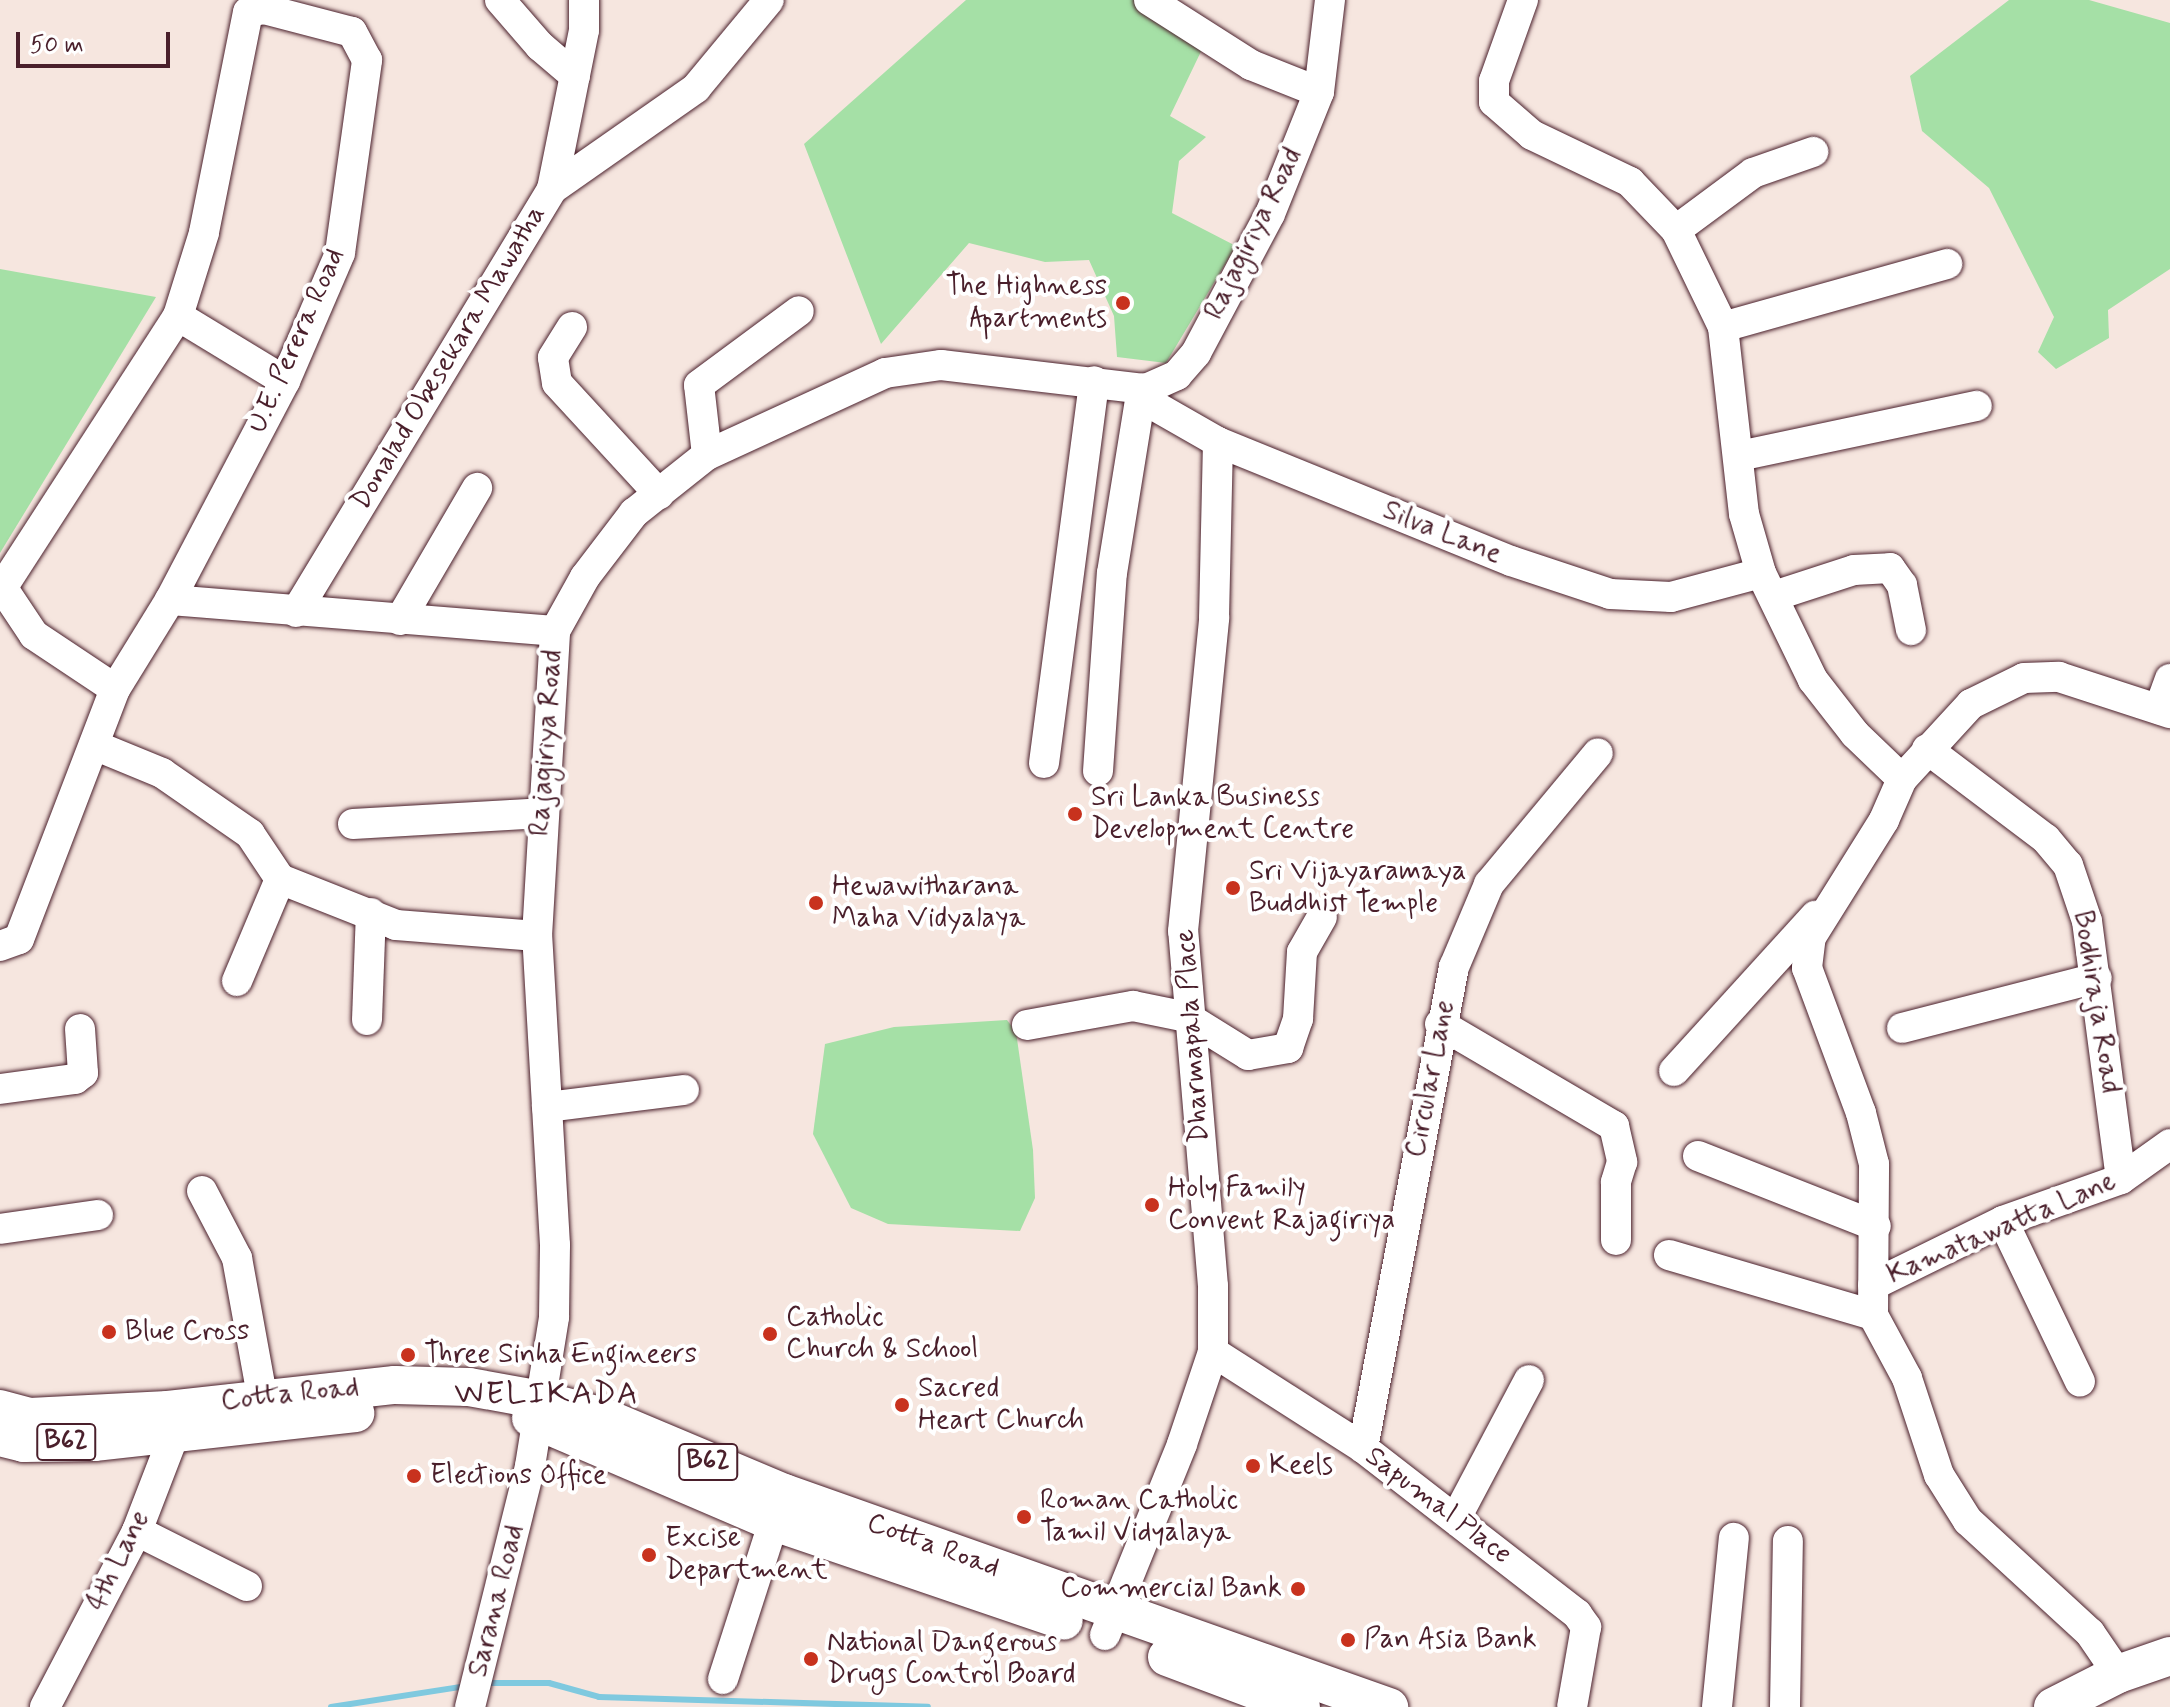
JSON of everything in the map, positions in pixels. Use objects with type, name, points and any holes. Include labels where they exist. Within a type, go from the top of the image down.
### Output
[{"type":"main road","name":"Cotta Road","points":[[0,1437],[24,1443],[469,1387],[539,1409],[603,1417],[779,1508],[1109,1623],[1389,1707]]},
{"type":"main road","name":"Cotta Road","points":[[0,1409],[30,1417],[171,1423],[262,1396],[356,1400]]},
{"type":"main road","name":"Cotta Road","points":[[1109,1623],[1301,1707]]},
{"type":"main road","points":[[2053,1707],[2118,1674],[2170,1656]]},
{"type":"street","points":[[500,0],[540,46],[575,76]]},
{"type":"street","points":[[552,189],[575,76],[584,0]]},
{"type":"street","name":"Donalad Obesekara Mawatha","points":[[296,612],[552,189],[696,88],[769,0]]},
{"type":"street","points":[[1149,0],[1251,65],[1319,92]]},
{"type":"street","name":"Rajagiriya Road","points":[[539,1409],[554,1317],[537,936],[542,813],[555,631],[585,577],[634,513],[707,455],[885,373],[941,365],[1144,389],[1177,375],[1196,353],[1270,214],[1319,92],[1330,0]]},
{"type":"street","points":[[1523,0],[1494,81],[1494,102],[1532,135],[1630,182],[1676,230],[1723,327],[1744,514],[1767,585],[1813,680],[1855,734],[1902,779]]},
{"type":"street","name":"U.E. Perera Road","points":[[0,946],[19,939],[115,689],[170,600],[285,381],[340,253],[367,60],[352,32],[264,9],[248,12],[204,233],[178,316],[2,585]]},
{"type":"street","points":[[1676,230],[1753,173],[1813,152]]},
{"type":"street","points":[[1723,327],[1947,264]]},
{"type":"street","points":[[707,455],[699,385],[799,311]]},
{"type":"street","points":[[178,316],[285,381]]},
{"type":"street","points":[[572,327],[553,358],[557,383],[659,494]]},
{"type":"street","points":[[1044,763],[1094,381]]},
{"type":"street","points":[[1098,771],[1112,573],[1144,389]]},
{"type":"street","name":"Silva Lane","points":[[1144,389],[1155,406],[1218,442],[1511,561],[1610,594],[1671,597],[1854,570],[1890,568],[1902,585],[1911,630]]},
{"type":"street","points":[[1739,456],[1977,406]]},
{"type":"street","name":"Dharmapala Place","points":[[1109,1623],[1182,1444],[1213,1352],[1213,1286],[1187,1017],[1183,931],[1214,618],[1218,442]]},
{"type":"street","points":[[400,620],[477,488]]},
{"type":"street","points":[[2,585],[34,635],[115,689]]},
{"type":"street","points":[[170,600],[555,631]]},
{"type":"street","points":[[2118,1674],[2090,1633],[1968,1521],[1939,1475],[1907,1378],[1873,1315],[1876,1226],[1874,1164],[1861,1113],[1807,968],[1811,937],[1884,820],[1902,779],[1971,704],[2024,678],[2059,677],[2165,711],[2170,679]]},
{"type":"street","points":[[94,745],[162,773],[250,834],[280,879],[396,925],[537,936]]},
{"type":"street","name":"Bodhiraja Road","points":[[1927,749],[2046,839],[2068,865],[2087,921],[2097,978],[2121,1179]]},
{"type":"street","name":"Circular Lane","points":[[1363,1448],[1440,1024],[1454,967],[1489,884],[1598,753]]},
{"type":"street","points":[[353,824],[542,813]]},
{"type":"street","points":[[237,981],[280,879]]},
{"type":"street","points":[[1674,1071],[1834,896]]},
{"type":"street","points":[[367,1020],[371,913]]},
{"type":"street","points":[[1027,1025],[1133,1006],[1187,1017],[1248,1055],[1288,1048],[1298,1019],[1302,952],[1322,917]]},
{"type":"street","points":[[1902,1028],[2097,978]]},
{"type":"street","points":[[1440,1024],[1614,1126],[1622,1162],[1616,1182],[1616,1240]]},
{"type":"street","points":[[0,1089],[75,1079],[83,1073],[80,1029]]},
{"type":"street","points":[[547,1107],[684,1090]]},
{"type":"street","name":"Kamatawatta Lane","points":[[1873,1285],[2003,1221],[2121,1179],[2170,1144]]},
{"type":"street","points":[[1698,1156],[1876,1226]]},
{"type":"street","points":[[202,1191],[237,1258],[262,1396]]},
{"type":"street","points":[[0,1229],[98,1215]]},
{"type":"street","points":[[2003,1221],[2080,1382]]},
{"type":"street","points":[[1669,1255],[1873,1315]]},
{"type":"street","name":"Sapumal Place","points":[[1213,1352],[1363,1448],[1456,1518],[1586,1627],[1572,1707]]},
{"type":"street","points":[[1456,1518],[1529,1380]]},
{"type":"street","name":"Sarana Road","points":[[470,1707],[539,1409]]},
{"type":"street","name":"4th Lane","points":[[45,1707],[137,1531],[171,1423]]},
{"type":"street","points":[[723,1679],[779,1508]]},
{"type":"street","points":[[137,1531],[247,1586]]},
{"type":"street","points":[[1717,1707],[1734,1538]]},
{"type":"street","points":[[1785,1707],[1788,1541]]},
{"type":"green space","points":[[966,0],[1135,0],[1207,39],[1170,116],[1206,137],[1179,161],[1172,213],[1236,246],[1166,363],[1117,357],[1114,316],[1089,260],[1045,262],[969,243],[881,344],[804,144]]},
{"type":"green space","points":[[2009,0],[2089,0],[2170,23],[2170,269],[2108,310],[2109,338],[2056,369],[2038,352],[2054,317],[1989,188],[1922,131],[1910,76]]},
{"type":"green space","points":[[0,269],[156,297],[0,553]]},
{"type":"green space","points":[[1007,1020],[1016,1032],[1033,1150],[1035,1198],[1020,1231],[888,1224],[851,1208],[813,1134],[825,1044],[894,1027]]},
{"type":"waterway","points":[[486,1683],[549,1683],[599,1697],[928,1707]]},
{"type":"waterway","points":[[331,1707],[467,1686]]},
{"type":"place","name":"The Highness Apartments","points":[[1123,303]]},
{"type":"place","name":"Sri Lanka Business Development Centre","points":[[1075,814]]},
{"type":"place","name":"Sri Vijayaramaya Buddhist Temple","points":[[1233,888]]},
{"type":"place","name":"Hewawitharana Maha Vidyalaya","points":[[816,903]]},
{"type":"place","name":"Holy Family Convent Rajagiriya","points":[[1152,1205]]},
{"type":"place","name":"Blue Cross","points":[[109,1332]]},
{"type":"place","name":"Catholic Church & School","points":[[770,1334]]},
{"type":"place","name":"Three Sinha Engineers","points":[[408,1355]]},
{"type":"place","name":"Sacred Heart Church","points":[[902,1405]]},
{"type":"place","name":"Keels","points":[[1253,1466]]},
{"type":"place","name":"Elections Office","points":[[414,1476]]},
{"type":"place","name":"Roman Catholic Tamil Vidyalaya","points":[[1024,1517]]},
{"type":"place","name":"Excise Department","points":[[649,1555]]},
{"type":"place","name":"Commercial Bank","points":[[1298,1589]]},
{"type":"place","name":"Pan Asia Bank","points":[[1348,1640]]},
{"type":"place","name":"National Dangerous Drugs Control Board","points":[[811,1659]]},
{"type":"district","name":"WELIKADA","points":[[547,1394]]}]
